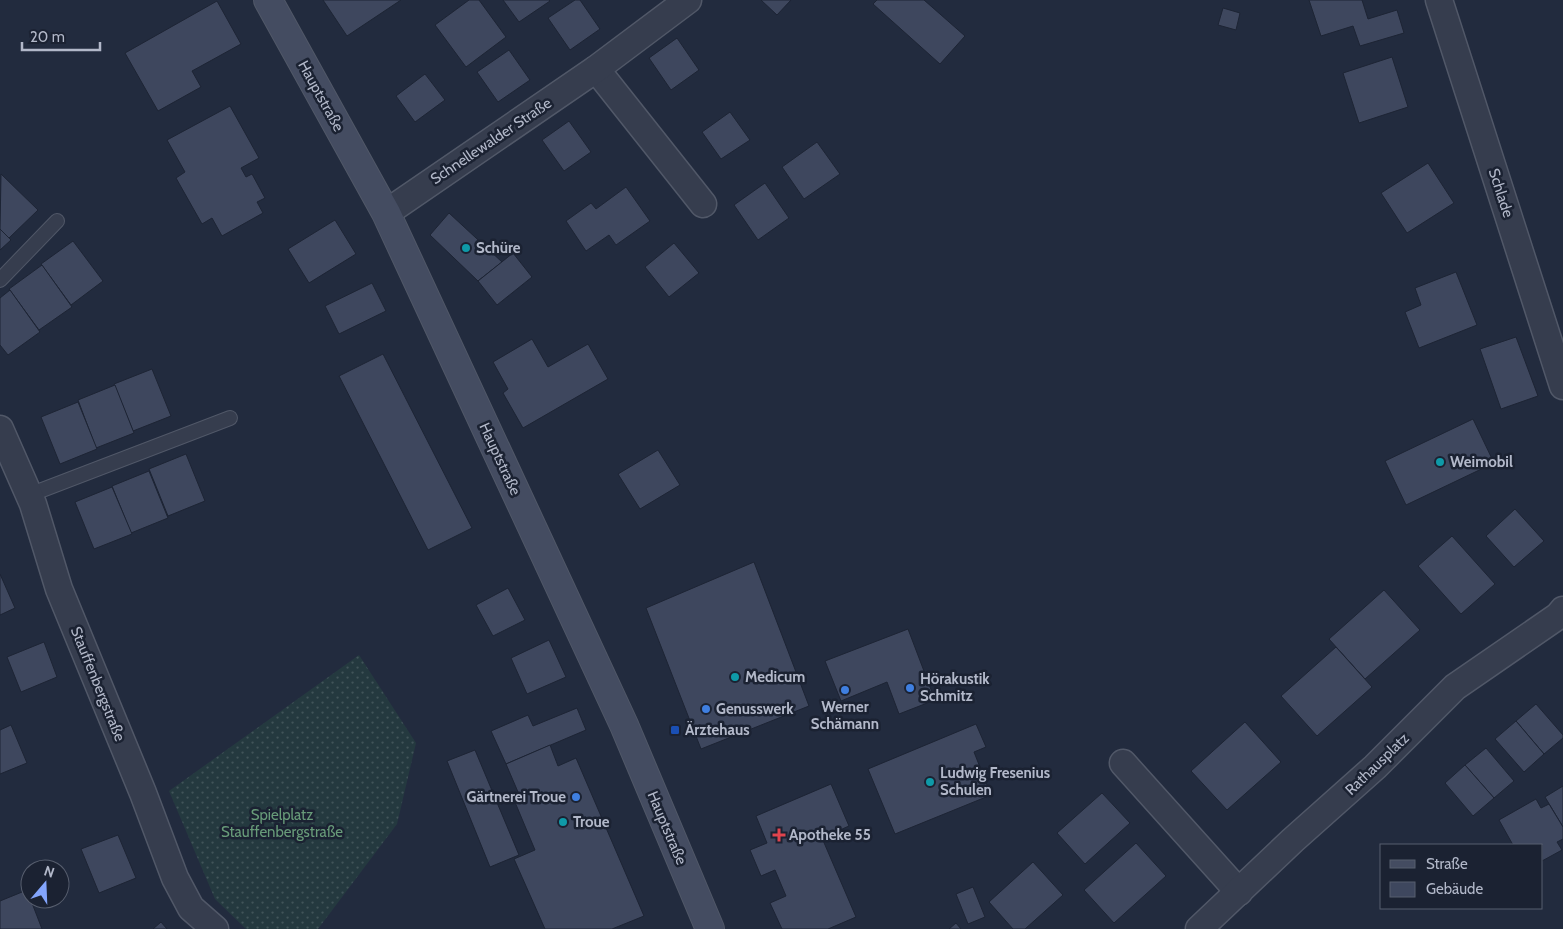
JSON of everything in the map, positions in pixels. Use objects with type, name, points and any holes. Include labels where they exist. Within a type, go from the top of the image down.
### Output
[{"type":"main road","name":"Hauptstraße","points":[[268,0],[386,213],[624,725],[710,929]]},
{"type":"street","name":"Schnellewalder Straße","points":[[386,213],[596,69],[688,0]]},
{"type":"street","name":"Schlade","points":[[1439,0],[1563,386]]},
{"type":"street","points":[[596,69],[703,204]]},
{"type":"street","name":"Stauffenbergstraße","points":[[0,429],[29,495],[59,589],[143,793],[175,878],[191,908],[215,929]]},
{"type":"street","name":"Rathausplatz","points":[[1199,929],[1293,840],[1375,767],[1455,687],[1558,616],[1563,610]]},
{"type":"street","points":[[1123,763],[1239,892]]},
{"type":"lane","points":[[0,280],[57,221]]},
{"type":"lane","points":[[29,495],[230,418]]},
{"type":"green space","name":"Spielplatz Stauffenbergstraße","points":[[359,655],[416,743],[397,824],[318,929],[246,929],[215,899],[169,791]]},
{"type":"building","points":[[323,0],[401,0],[347,36]]},
{"type":"building","points":[[469,0],[479,0],[506,37],[466,67],[435,25]]},
{"type":"building","points":[[503,0],[549,0],[550,1],[519,22]]},
{"type":"building","points":[[575,0],[580,0],[600,29],[570,50],[548,18]]},
{"type":"building","points":[[761,0],[791,0],[777,15]]},
{"type":"building","points":[[877,0],[924,0],[965,36],[940,64],[873,4]]},
{"type":"building","points":[[1309,0],[1362,0],[1368,19],[1397,10],[1404,33],[1360,46],[1353,26],[1321,36]]},
{"type":"building","points":[[217,1],[241,44],[192,71],[201,87],[158,111],[125,53]]},
{"type":"building","points":[[1223,8],[1240,13],[1236,30],[1218,25]]},
{"type":"building","points":[[677,38],[699,70],[671,90],[649,58]]},
{"type":"building","points":[[509,50],[530,80],[498,102],[477,72]]},
{"type":"building","points":[[1392,57],[1408,107],[1359,123],[1343,73]]},
{"type":"building","points":[[425,74],[445,100],[415,122],[396,96]]},
{"type":"building","points":[[230,106],[259,158],[241,168],[246,177],[252,174],[265,198],[257,202],[263,213],[222,236],[212,218],[202,224],[176,178],[185,172],[167,140]]},
{"type":"building","points":[[730,112],[750,140],[721,159],[702,132]]},
{"type":"building","points":[[569,121],[591,152],[564,171],[542,140]]},
{"type":"building","points":[[817,142],[840,174],[804,199],[782,167]]},
{"type":"building","points":[[1428,163],[1454,203],[1407,233],[1381,193]]},
{"type":"building","points":[[1,174],[38,210],[9,238],[0,229]]},
{"type":"building","points":[[765,183],[789,218],[758,240],[734,205]]},
{"type":"building","points":[[626,187],[650,221],[616,245],[609,235],[586,251],[566,221],[591,203],[596,209]]},
{"type":"building","name":"Schüre","points":[[449,213],[502,262],[478,281],[430,235]]},
{"type":"building","points":[[335,220],[356,254],[309,283],[288,249]]},
{"type":"building","points":[[0,229],[11,240],[0,250]]},
{"type":"building","points":[[73,241],[103,281],[71,305],[41,264]]},
{"type":"building","points":[[674,243],[699,273],[669,297],[645,267]]},
{"type":"building","points":[[513,253],[532,277],[497,305],[478,281]]},
{"type":"building","points":[[42,265],[72,307],[39,330],[9,289]]},
{"type":"building","points":[[1456,272],[1477,325],[1419,348],[1405,312],[1421,305],[1415,288]]},
{"type":"building","points":[[372,283],[386,311],[339,334],[325,306]]},
{"type":"building","points":[[10,290],[40,332],[8,355],[0,345],[0,298]]},
{"type":"building","points":[[1516,337],[1538,396],[1501,409],[1480,349]]},
{"type":"building","points":[[532,339],[548,367],[588,344],[608,379],[523,428],[503,393],[508,389],[493,362]]},
{"type":"building","points":[[383,354],[472,528],[428,550],[339,376]]},
{"type":"building","points":[[152,369],[171,416],[133,431],[114,384]]},
{"type":"building","points":[[115,385],[134,433],[96,448],[78,400]]},
{"type":"building","points":[[78,402],[97,449],[60,464],[41,417]]},
{"type":"building","name":"Weimobil","points":[[1473,419],[1494,463],[1406,505],[1385,461]]},
{"type":"building","points":[[658,450],[680,485],[640,509],[618,474]]},
{"type":"building","points":[[186,454],[205,501],[168,516],[149,469]]},
{"type":"building","points":[[149,471],[168,518],[131,533],[112,486]]},
{"type":"building","points":[[112,487],[132,534],[94,549],[75,502]]},
{"type":"building","points":[[1515,509],[1544,541],[1514,567],[1486,536]]},
{"type":"building","points":[[1452,536],[1495,584],[1461,614],[1418,566]]},
{"type":"building","name":"Medicum","points":[[754,562],[809,706],[701,749],[646,608]]},
{"type":"building","points":[[0,574],[15,608],[0,615]]},
{"type":"building","points":[[508,588],[525,620],[493,636],[476,605]]},
{"type":"building","points":[[1384,590],[1420,630],[1365,679],[1329,639]]},
{"type":"building","points":[[908,629],[935,700],[899,714],[887,682],[841,701],[825,661]]},
{"type":"building","points":[[549,640],[566,677],[527,694],[511,658]]},
{"type":"building","points":[[44,642],[57,677],[21,692],[7,657]]},
{"type":"building","points":[[1336,647],[1372,687],[1317,736],[1281,696]]},
{"type":"building","points":[[1536,704],[1563,735],[1563,738],[1544,754],[1516,721]]},
{"type":"building","points":[[577,708],[586,730],[506,764],[491,731],[528,715],[533,726]]},
{"type":"building","points":[[1516,721],[1544,754],[1524,772],[1495,739]]},
{"type":"building","points":[[1245,722],[1281,762],[1227,810],[1191,771]]},
{"type":"building","name":"Ludwig Fresenius Schulen","points":[[976,724],[986,747],[974,752],[991,795],[895,834],[868,769]]},
{"type":"building","points":[[11,725],[27,763],[0,774],[0,730]]},
{"type":"building","name":"Troue","points":[[550,745],[558,766],[576,758],[644,916],[612,929],[545,929],[514,859],[535,850],[512,795],[518,792],[506,764]]},
{"type":"building","points":[[1486,748],[1514,781],[1494,798],[1465,765]]},
{"type":"building","points":[[475,750],[519,855],[490,867],[447,761]]},
{"type":"building","points":[[1465,765],[1494,798],[1473,816],[1445,783]]},
{"type":"building","points":[[831,784],[849,826],[822,838],[856,917],[828,929],[782,929],[770,903],[786,896],[775,870],[761,876],[750,850],[767,843],[756,816]]},
{"type":"building","points":[[1563,786],[1563,827],[1545,797]]},
{"type":"building","points":[[1102,793],[1130,823],[1085,864],[1057,833]]},
{"type":"building","points":[[1536,799],[1541,808],[1549,804],[1563,827],[1563,839],[1557,842],[1562,850],[1543,860],[1543,844],[1512,844],[1499,820]]},
{"type":"building","points":[[118,835],[136,878],[99,893],[81,849]]},
{"type":"building","points":[[1136,843],[1166,876],[1114,923],[1084,890]]},
{"type":"building","points":[[1033,862],[1063,895],[1025,929],[1013,929],[989,902]]},
{"type":"building","points":[[973,887],[985,917],[968,924],[956,894]]},
{"type":"building","points":[[20,893],[20,909],[34,909],[42,929],[0,929],[0,901]]},
{"type":"building","points":[[161,922],[167,929],[153,929]]},
{"type":"building","points":[[956,923],[961,929],[949,929]]},
{"type":"place","name":"Schüre","points":[[466,248]]},
{"type":"place","name":"Weimobil","points":[[1440,462]]},
{"type":"place","name":"Medicum","points":[[735,677]]},
{"type":"place","name":"Hörakustik Schmitz","points":[[910,688]]},
{"type":"place","name":"Werner Schämann","points":[[845,690]]},
{"type":"place","name":"Genusswerk","points":[[706,709]]},
{"type":"place","name":"Ärztehaus","points":[[675,730]]},
{"type":"place","name":"Ludwig Fresenius Schulen","points":[[930,782]]},
{"type":"place","name":"Gärtnerei Troue","points":[[576,797]]},
{"type":"place","name":"Troue","points":[[563,822]]},
{"type":"place","name":"Apotheke 55","points":[[779,835]]}]
